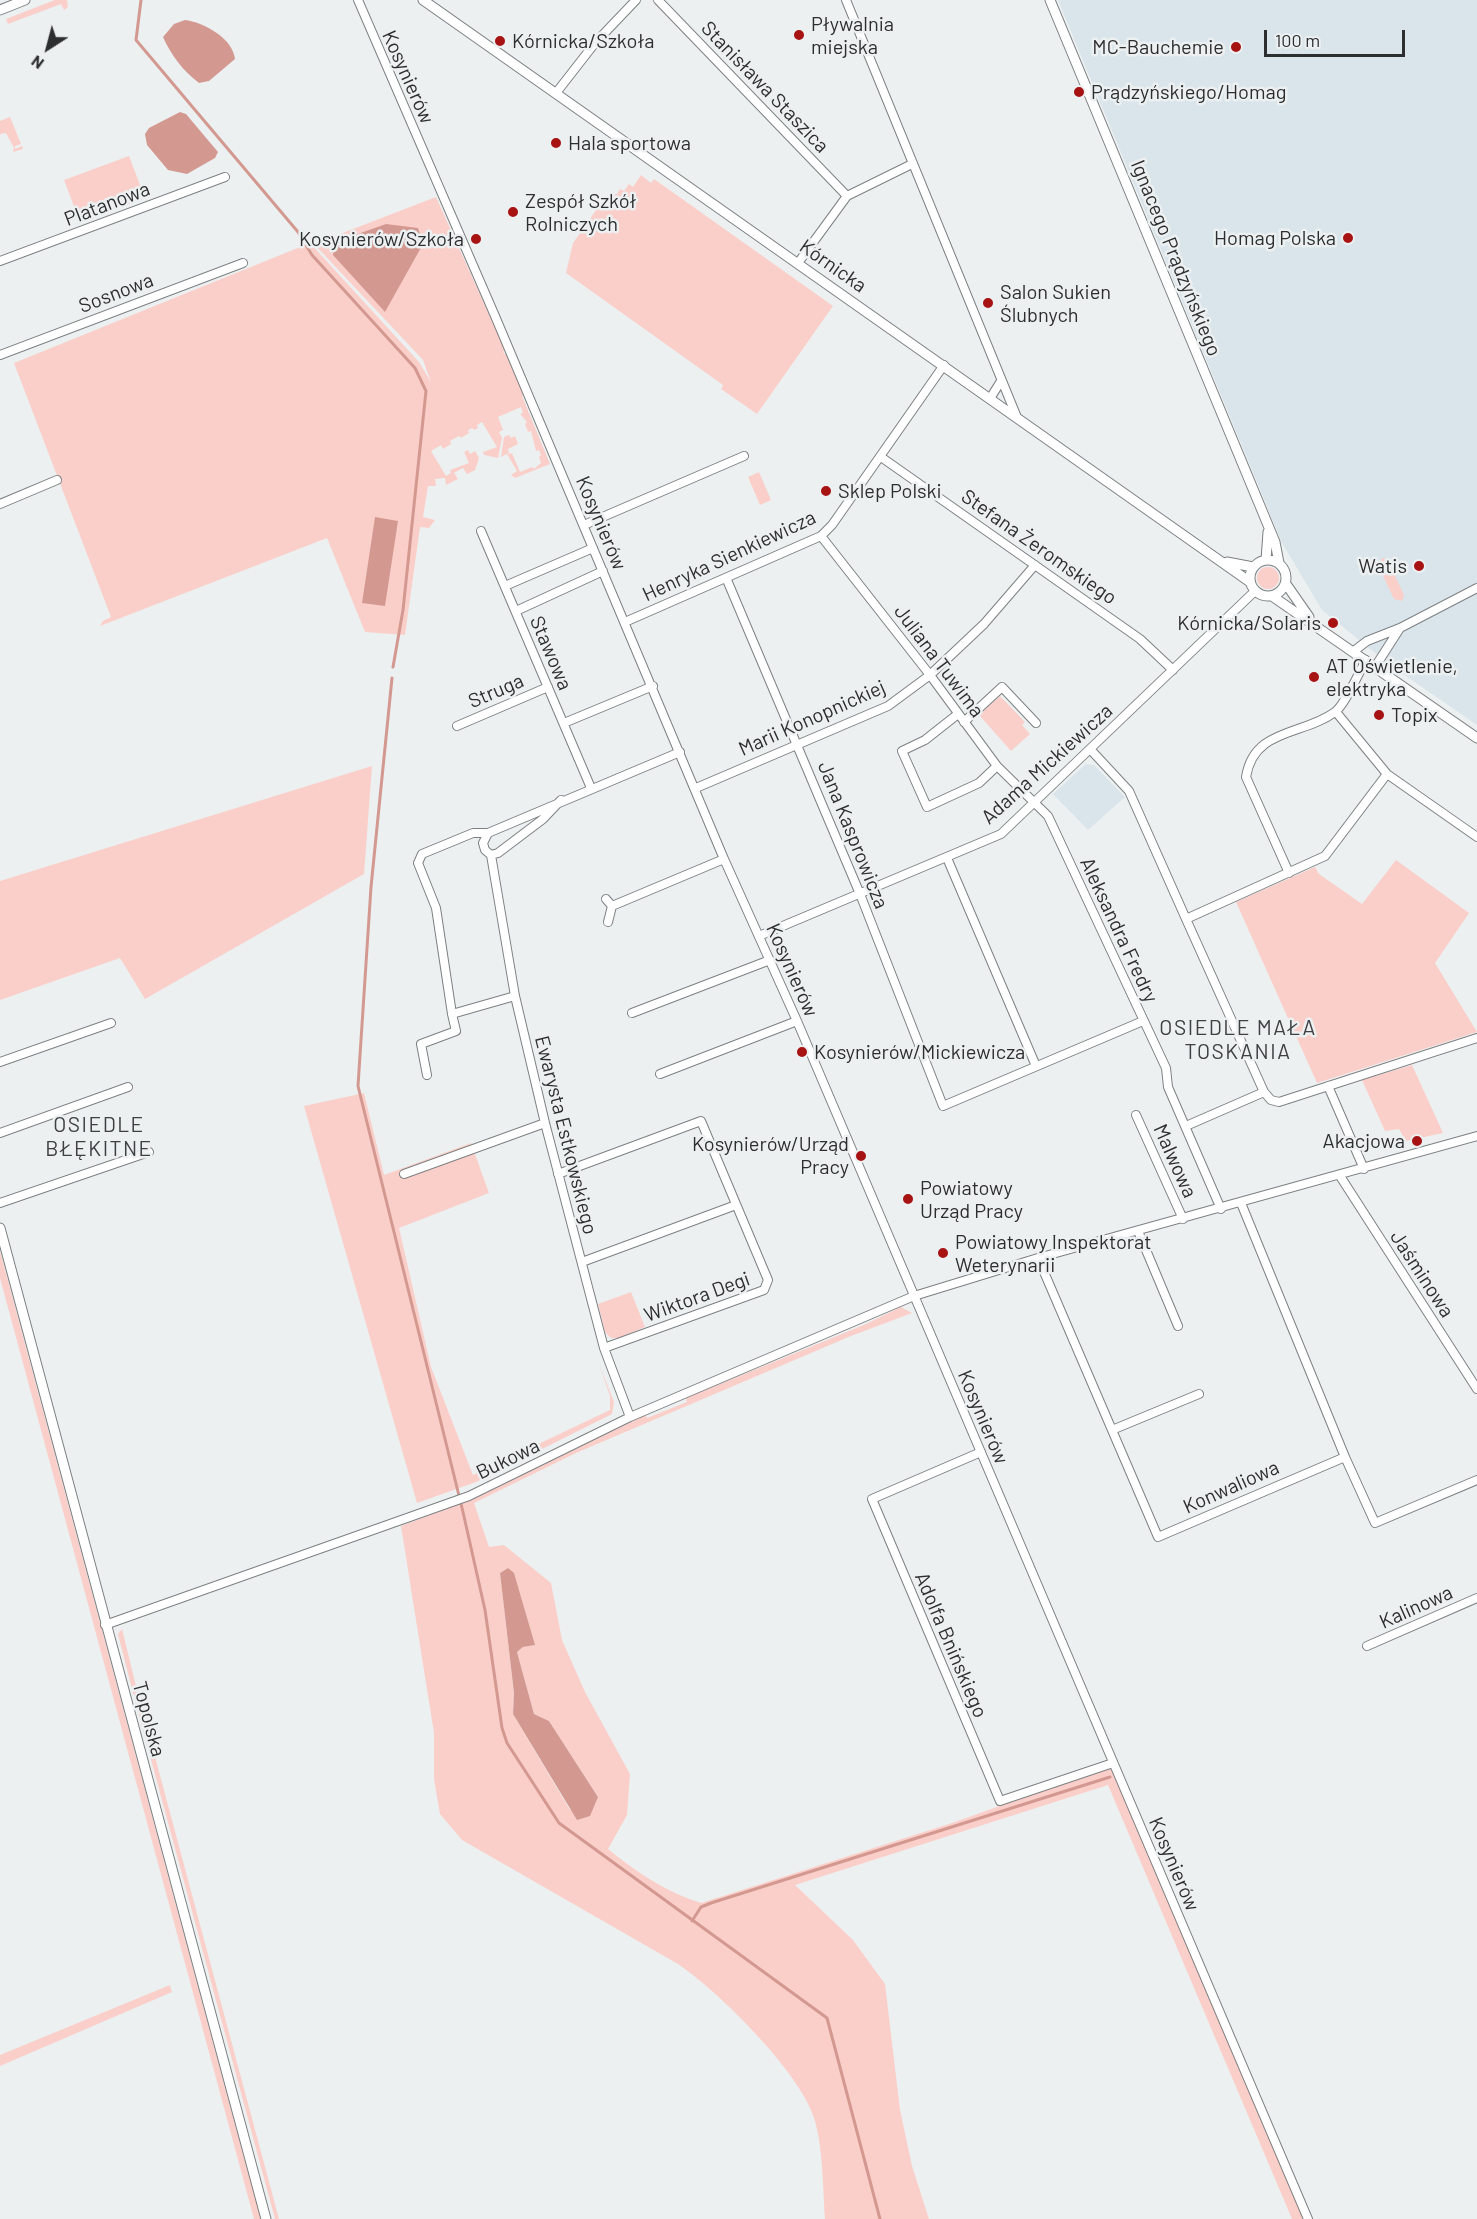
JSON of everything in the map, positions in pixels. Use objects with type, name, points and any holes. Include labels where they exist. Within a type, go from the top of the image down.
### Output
[{"type":"street","points":[[0,10],[25,0]]},
{"type":"street","name":"Kosynierów","points":[[358,0],[1308,2219]]},
{"type":"street","name":"Kórnicka","points":[[423,0],[1016,415],[1222,561],[1252,587]]},
{"type":"street","points":[[556,93],[595,43],[636,0]]},
{"type":"street","name":"Stanisława Staszica","points":[[658,0],[848,196]]},
{"type":"street","points":[[846,0],[1016,415]]},
{"type":"street","name":"Ignacego Prądzyńskiego","points":[[1050,0],[1275,542],[1279,564]]},
{"type":"street","points":[[798,263],[848,196],[912,164]]},
{"type":"street","name":"Platanowa","points":[[0,261],[225,177]]},
{"type":"street","name":"Sosnowa","points":[[0,355],[243,263]]},
{"type":"street","name":"Henryka Sienkiewicza","points":[[626,622],[727,580],[821,536],[832,525],[945,365]]},
{"type":"street","points":[[991,398],[1001,381]]},
{"type":"street","points":[[584,525],[744,456]]},
{"type":"street","name":"Stefana Żeromskiego","points":[[881,457],[1140,639],[1173,670]]},
{"type":"street","points":[[0,504],[57,480]]},
{"type":"street","name":"Ignacego Prądzyńskiego","points":[[1266,560],[1268,529]]},
{"type":"street","name":"Stawowa","points":[[481,531],[591,788]]},
{"type":"street","name":"Juliana Tuwima","points":[[821,536],[930,675],[997,766],[1034,803]]},
{"type":"street","points":[[505,586],[593,548]]},
{"type":"street","points":[[1315,623],[1286,584],[1286,573],[1279,564],[1266,560],[1253,567],[1252,587],[1272,596],[1315,623],[1477,738]]},
{"type":"street","name":"Kórnicka","points":[[1222,561],[1253,567]]},
{"type":"street","name":"Marii Konopnickiej","points":[[696,788],[888,706],[930,675],[984,624],[1035,565]]},
{"type":"street","points":[[516,611],[603,571]]},
{"type":"street","name":"Jana Kasprowicza","points":[[727,580],[860,894],[943,1106],[1036,1066]]},
{"type":"street","points":[[1272,596],[1280,592],[1286,584]]},
{"type":"street","name":"Adama Mickiewicza","points":[[759,936],[1001,834],[1173,670],[1252,587]]},
{"type":"street","points":[[1354,651],[1367,641],[1400,628],[1477,588]]},
{"type":"street","points":[[1375,667],[1400,628]]},
{"type":"street","points":[[1288,873],[1246,777],[1249,762],[1254,751],[1266,743],[1336,712],[1366,660]]},
{"type":"street","points":[[564,723],[652,686]]},
{"type":"street","name":"Struga","points":[[457,726],[548,687]]},
{"type":"street","points":[[964,722],[1002,687],[1036,723]]},
{"type":"street","points":[[1336,712],[1387,774],[1477,837]]},
{"type":"street","points":[[958,714],[926,740],[902,751],[927,807],[972,787],[997,766]]},
{"type":"street","points":[[1090,749],[1129,790],[1264,1092],[1271,1100],[1279,1102],[1477,1038]]},
{"type":"street","points":[[427,1075],[421,1044],[456,1031],[436,908],[418,863],[422,854],[473,833],[488,833],[561,800],[680,752]]},
{"type":"street","points":[[1186,919],[1325,856],[1335,846],[1387,774]]},
{"type":"street","points":[[491,855],[512,844],[561,800]]},
{"type":"street","name":"Aleksandra Fredry","points":[[1034,803],[1048,816],[1166,1068],[1168,1087],[1221,1209]]},
{"type":"street","name":"Ewarysta Estkowskiego","points":[[488,833],[483,843],[485,850],[491,855],[515,996],[545,1123],[604,1348],[630,1418]]},
{"type":"street","points":[[946,858],[1036,1066],[1143,1021]]},
{"type":"street","points":[[612,906],[724,859]]},
{"type":"street","points":[[606,899],[612,906]]},
{"type":"street","points":[[608,922],[612,906]]},
{"type":"street","points":[[632,1012],[770,960]]},
{"type":"street","points":[[452,1014],[515,996]]},
{"type":"street","points":[[660,1074],[797,1021]]},
{"type":"street","points":[[0,1062],[111,1023]]},
{"type":"street","points":[[1328,1086],[1364,1169]]},
{"type":"street","points":[[0,1133],[128,1088]]},
{"type":"street","points":[[1186,1126],[1264,1092]]},
{"type":"street","name":"Malwowa","points":[[1136,1115],[1183,1219]]},
{"type":"street","name":"Wiktora Degi","points":[[558,1174],[700,1121],[768,1280],[764,1290],[604,1348]]},
{"type":"street","points":[[404,1174],[545,1123]]},
{"type":"street","points":[[914,1296],[1038,1257],[1221,1209],[1477,1136]]},
{"type":"street","points":[[0,1203],[149,1152]]},
{"type":"street","name":"Jaśminowa","points":[[1340,1176],[1477,1389]]},
{"type":"street","points":[[1241,1203],[1345,1457],[1375,1523],[1477,1480]]},
{"type":"street","points":[[582,1262],[736,1205]]},
{"type":"street","name":"Topolska","points":[[0,1228],[266,2219]]},
{"type":"street","points":[[1138,1231],[1178,1326]]},
{"type":"street","name":"Konwaliowa","points":[[1038,1257],[1158,1537],[1345,1457]]},
{"type":"street","name":"Bukowa","points":[[105,1625],[469,1496],[630,1418],[870,1317],[914,1296]]},
{"type":"street","points":[[1112,1430],[1199,1394]]},
{"type":"street","name":"Adolfa Bnińskiego","points":[[981,1452],[872,1499],[982,1761],[1000,1801],[1113,1763]]},
{"type":"street","name":"Kalinowa","points":[[1367,1646],[1477,1598]]},
{"type":"shaded area","points":[[55,0],[67,0],[68,7],[64,10],[61,4],[8,24],[6,19]]},
{"type":"shaded area","points":[[1058,0],[1477,0],[1477,725],[1390,665],[1322,610],[1282,543]]},
{"type":"shaded area","points":[[185,20],[216,32],[233,51],[235,59],[209,81],[199,83],[188,73],[174,56],[163,37],[174,24]]},
{"type":"shaded area","points":[[180,112],[186,114],[218,152],[215,158],[187,174],[168,170],[147,145],[145,134],[149,128]]},
{"type":"shaded area","points":[[10,117],[21,144],[15,146],[15,149],[22,146],[23,149],[13,152],[14,148],[6,133],[0,134],[0,121]]},
{"type":"shaded area","points":[[129,156],[145,198],[80,222],[64,180]]},
{"type":"shaded area","points":[[641,175],[651,183],[654,179],[833,306],[757,414],[721,389],[723,385],[566,273],[573,243],[606,196],[617,194],[620,189],[624,191],[629,184],[633,187]]},
{"type":"shaded area","points":[[436,197],[505,350],[503,352],[508,357],[550,464],[515,478],[511,475],[517,471],[507,454],[501,457],[504,437],[509,435],[511,438],[515,436],[518,444],[508,449],[520,472],[532,467],[534,469],[541,463],[539,457],[541,455],[539,450],[536,451],[531,431],[528,432],[525,424],[527,422],[520,414],[523,413],[521,407],[498,417],[503,430],[499,432],[502,438],[498,458],[484,455],[483,452],[497,447],[482,422],[477,425],[478,428],[468,430],[469,433],[450,441],[451,444],[443,449],[441,445],[431,451],[446,476],[451,473],[450,470],[469,463],[464,452],[468,450],[470,454],[475,451],[479,458],[475,470],[467,474],[463,468],[454,473],[458,479],[446,485],[445,478],[435,479],[436,486],[428,486],[423,517],[435,520],[429,528],[420,527],[405,635],[365,632],[327,538],[100,626],[103,621],[111,617],[14,363],[310,243],[419,362],[431,382],[423,360],[314,244]]},
{"type":"shaded area","points":[[386,224],[418,228],[423,244],[385,312],[333,255],[335,242]]},
{"type":"shaded area","points":[[759,472],[771,500],[760,505],[748,477]]},
{"type":"shaded area","points":[[375,517],[398,521],[385,606],[362,603]]},
{"type":"shaded area","points":[[1382,558],[1387,559],[1404,595],[1402,601],[1394,599],[1378,565]]},
{"type":"shaded area","points":[[1268,567],[1276,570],[1279,578],[1276,586],[1268,589],[1260,586],[1257,578],[1260,570]]},
{"type":"shaded area","points":[[1000,696],[1025,722],[1022,725],[1030,734],[1011,751],[979,715]]},
{"type":"shaded area","points":[[1086,764],[1094,765],[1125,797],[1088,830],[1053,794]]},
{"type":"shaded area","points":[[372,766],[364,874],[145,999],[120,958],[0,1000],[0,881]]},
{"type":"shaded area","points":[[1396,860],[1469,913],[1435,963],[1477,1032],[1317,1083],[1236,902],[1315,867],[1319,874],[1362,904]]},
{"type":"shaded area","points":[[1412,1065],[1443,1133],[1406,1141],[1399,1129],[1385,1131],[1362,1080]]},
{"type":"shaded area","points":[[364,1093],[384,1175],[471,1143],[489,1193],[399,1228],[431,1367],[473,1475],[610,1410],[610,1396],[599,1364],[614,1402],[612,1414],[476,1482],[417,1503],[304,1106]]},
{"type":"shaded area","points":[[0,1251],[261,2219],[254,2219],[0,1278]]},
{"type":"shaded area","points":[[631,1292],[645,1327],[619,1338],[611,1338],[605,1332],[598,1304]]},
{"type":"shaded area","points":[[901,1307],[912,1313],[851,1336],[576,1453],[474,1503],[489,1547],[504,1545],[551,1583],[562,1640],[585,1692],[630,1774],[627,1815],[608,1849],[629,1866],[652,1880],[701,1903],[952,1823],[1103,1769],[1112,1769],[1304,2219],[1292,2219],[1108,1785],[795,1885],[853,1940],[885,1984],[900,2110],[912,2166],[929,2219],[825,2219],[821,2154],[814,2118],[806,2099],[792,2078],[756,2034],[714,1993],[678,1964],[462,1840],[440,1814],[434,1779],[434,1733],[401,1526],[473,1499],[645,1415],[647,1418],[687,1402],[686,1398],[866,1324]],"holes":[[[508,1568],[519,1591],[534,1645],[523,1647],[517,1652],[534,1714],[549,1721],[598,1797],[570,1810],[513,1714],[514,1693],[500,1573]]]},
{"type":"shaded area","points":[[508,1568],[514,1573],[535,1645],[523,1647],[517,1652],[534,1714],[549,1721],[598,1797],[590,1816],[577,1820],[513,1714],[514,1693],[500,1573]]},
{"type":"shaded area","points":[[122,1629],[279,2219],[275,2219],[132,1689],[118,1634]]},
{"type":"shaded area","points":[[170,1985],[172,1992],[0,2066],[0,2055]]},
{"type":"waterway","points":[[141,0],[136,40],[298,232],[312,255],[415,368],[426,391],[403,610],[393,667]]},
{"type":"waterway","points":[[392,678],[371,887],[358,1086],[485,1610],[502,1728],[507,1743],[559,1823],[827,2018],[880,2219]]},
{"type":"waterway","points":[[692,1921],[701,1907],[711,1903],[1110,1777]]},
{"type":"place","name":"Pływalnia miejska","points":[[799,35]]},
{"type":"place","name":"Kórnicka/Szkoła","points":[[500,41]]},
{"type":"place","name":"MC-Bauchemie","points":[[1236,47]]},
{"type":"place","name":"Prądzyńskiego/Homag","points":[[1079,92]]},
{"type":"place","name":"Hala sportowa","points":[[556,143]]},
{"type":"place","name":"Zespół Szkół Rolniczych","points":[[513,212]]},
{"type":"place","name":"Homag Polska","points":[[1348,238]]},
{"type":"place","name":"Kosynierów/Szkoła","points":[[476,239]]},
{"type":"place","name":"Salon Sukien Ślubnych","points":[[988,303]]},
{"type":"place","name":"Sklep Polski","points":[[826,491]]},
{"type":"place","name":"Watis","points":[[1419,566]]},
{"type":"place","name":"Kórnicka/Solaris","points":[[1333,623]]},
{"type":"place","name":"AT Oświetlenie, elektryka","points":[[1314,677]]},
{"type":"place","name":"Topix","points":[[1379,715]]},
{"type":"place","name":"Kosynierów/Mickiewicza","points":[[802,1052]]},
{"type":"place","name":"Akacjowa","points":[[1417,1141]]},
{"type":"place","name":"Kosynierów/Urząd Pracy","points":[[861,1156]]},
{"type":"place","name":"Powiatowy Urząd Pracy","points":[[908,1199]]},
{"type":"place","name":"Powiatowy Inspektorat Weterynarii","points":[[943,1253]]},
{"type":"district","name":"OSIEDLE MAŁA TOSKANIA","points":[[1238,1040]]},
{"type":"district","name":"OSIEDLE BŁĘKITNE","points":[[99,1137]]}]
